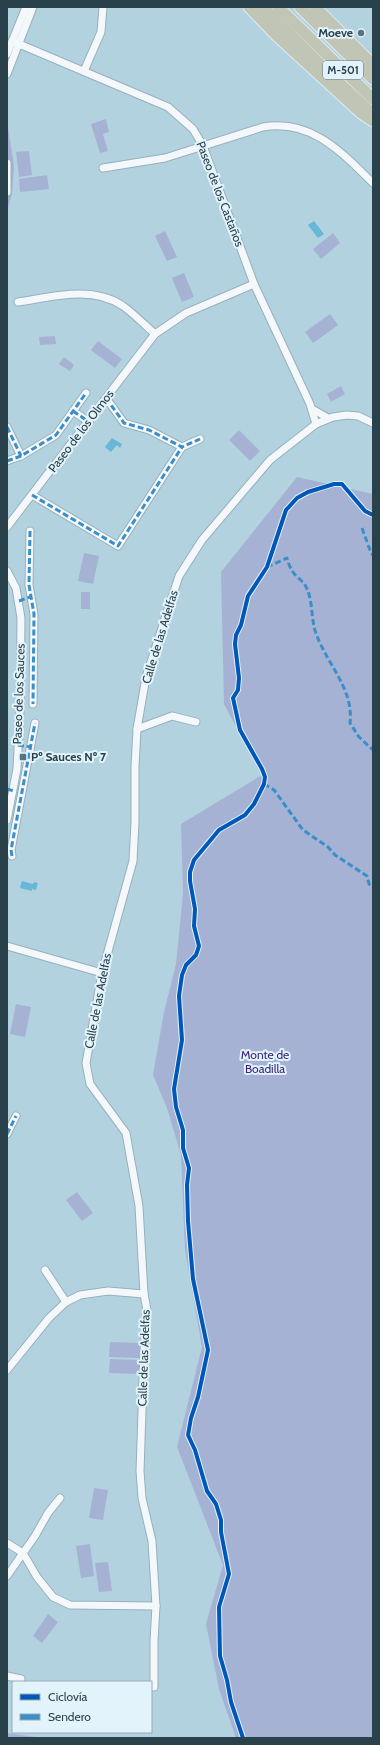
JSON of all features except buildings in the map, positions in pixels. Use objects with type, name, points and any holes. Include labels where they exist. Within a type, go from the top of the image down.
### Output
[{"type":"highway","points":[[249,7],[276,35],[361,113],[373,121]]},
{"type":"highway","points":[[263,7],[335,79],[373,114]]},
{"type":"highway","name":"M-501","points":[[278,7],[373,99]]},
{"type":"highway","name":"M-501","points":[[300,7],[373,80]]},
{"type":"highway","points":[[315,7],[373,65]]},
{"type":"street","points":[[7,74],[26,7]]},
{"type":"street","points":[[7,54],[15,43],[33,7]]},
{"type":"street","points":[[84,71],[101,32],[103,7]]},
{"type":"street","name":"Paseo de los Castaños","points":[[15,43],[168,107],[193,129],[203,146],[254,284],[312,409],[316,424]]},
{"type":"street","points":[[102,168],[165,158],[263,127],[275,125],[302,129],[334,145],[373,183]]},
{"type":"street","points":[[7,163],[7,192]]},
{"type":"street","name":"Paseo de los Olmos","points":[[7,528],[155,334],[186,313],[254,284]]},
{"type":"street","points":[[18,302],[85,293],[107,297],[123,306],[155,334]]},
{"type":"street","points":[[7,461],[21,456],[56,436],[86,393]]},
{"type":"street","points":[[106,398],[124,423],[149,430],[182,447]]},
{"type":"street","points":[[312,409],[328,418]]},
{"type":"street","points":[[73,411],[88,422]]},
{"type":"street","name":"Calle de las Adelfas","points":[[154,1687],[156,1606],[152,1541],[142,1498],[140,1471],[147,1310],[144,1294],[140,1206],[126,1133],[90,1084],[86,1063],[102,973],[132,861],[135,822],[137,729],[146,678],[179,576],[202,540],[270,460],[316,424],[328,418],[347,415],[358,416],[373,423]]},
{"type":"street","points":[[7,428],[21,456]]},
{"type":"street","points":[[32,495],[118,546],[182,447],[200,439]]},
{"type":"street","points":[[30,531],[29,585],[34,614],[33,704]]},
{"type":"street","name":"Paseo de los Sauces","points":[[7,571],[16,588],[21,618],[18,745],[10,790],[7,820]]},
{"type":"street","points":[[19,600],[30,596]]},
{"type":"street","points":[[137,729],[172,716],[196,722]]},
{"type":"street","points":[[10,851],[35,723]]},
{"type":"street","points":[[18,745],[31,747]]},
{"type":"street","points":[[7,946],[102,973]]},
{"type":"street","points":[[7,1134],[16,1116]]},
{"type":"street","points":[[45,1270],[66,1302]]},
{"type":"street","points":[[7,1370],[50,1318],[66,1302],[80,1295],[108,1290],[144,1294]]},
{"type":"street","points":[[7,1576],[23,1554],[48,1513],[60,1498]]},
{"type":"street","points":[[7,1543],[23,1554],[37,1577],[53,1596],[70,1605],[156,1606]]},
{"type":"street","points":[[7,1676],[20,1679]]},
{"type":"green space","points":[[106,119],[109,132],[103,134],[108,151],[100,153],[91,124]]},
{"type":"green space","points":[[7,120],[14,166],[12,194],[7,210]]},
{"type":"green space","points":[[29,151],[32,175],[19,177],[16,152]]},
{"type":"green space","points":[[47,175],[49,189],[20,192],[19,179]]},
{"type":"green space","points":[[165,231],[177,257],[167,261],[155,236]]},
{"type":"green space","points":[[333,233],[340,243],[321,259],[313,249]]},
{"type":"green space","points":[[184,273],[194,297],[182,302],[172,278]]},
{"type":"green space","points":[[330,314],[338,325],[313,343],[305,332]]},
{"type":"green space","points":[[55,336],[56,344],[40,345],[39,337]]},
{"type":"green space","points":[[98,341],[122,359],[115,368],[91,350]]},
{"type":"green space","points":[[64,357],[74,365],[70,371],[59,364]]},
{"type":"green space","points":[[341,386],[345,394],[331,402],[327,394]]},
{"type":"green space","points":[[239,430],[260,451],[250,461],[229,440]]},
{"type":"green space","name":"Monte de Boadilla","points":[[297,477],[373,494],[373,1738],[236,1738],[219,1689],[206,1624],[223,1565],[177,1447],[202,1347],[185,1250],[181,1155],[167,1108],[153,1075],[164,1012],[176,964],[183,893],[181,824],[262,775],[224,704],[221,572]]},
{"type":"green space","points":[[84,553],[99,556],[93,584],[78,581]]},
{"type":"green space","points":[[81,592],[90,592],[90,609],[81,609]]},
{"type":"green space","points":[[16,1004],[31,1007],[25,1037],[10,1034]]},
{"type":"green space","points":[[77,1192],[93,1213],[82,1221],[66,1200]]},
{"type":"green space","points":[[110,1342],[140,1343],[140,1358],[109,1357]]},
{"type":"green space","points":[[110,1359],[139,1360],[139,1374],[109,1373]]},
{"type":"green space","points":[[94,1488],[108,1490],[103,1520],[89,1518]]},
{"type":"green space","points":[[90,1544],[94,1576],[81,1578],[76,1546]]},
{"type":"green space","points":[[108,1562],[112,1591],[99,1592],[95,1563]]},
{"type":"green space","points":[[48,1614],[58,1622],[42,1643],[33,1636]]},
{"type":"green space","points":[[7,1733],[43,1738],[7,1738]]},
{"type":"shaded area","points":[[314,221],[324,234],[318,238],[308,225]]},
{"type":"shaded area","points":[[112,438],[122,444],[120,448],[117,445],[111,452],[105,447]]},
{"type":"shaded area","points":[[22,881],[33,884],[34,882],[38,883],[36,890],[32,889],[32,891],[20,888]]},
{"type":"marked path","points":[[7,461],[21,456],[56,435],[86,393]]},
{"type":"marked path","points":[[106,398],[124,423],[149,430],[182,447],[200,439]]},
{"type":"marked path","points":[[73,411],[89,422]]},
{"type":"marked path","points":[[7,427],[21,456]]},
{"type":"marked path","points":[[32,495],[118,546],[182,447]]},
{"type":"marked path","points":[[362,528],[373,555]]},
{"type":"marked path","points":[[30,531],[29,585],[34,614],[33,704]]},
{"type":"marked path","points":[[267,567],[287,558],[292,570],[305,585],[310,597],[313,623],[317,636],[339,678],[348,700],[350,723],[359,737],[373,750]]},
{"type":"marked path","points":[[19,601],[30,597]]},
{"type":"marked path","points":[[12,856],[11,850],[35,723]]},
{"type":"marked path","points":[[18,745],[31,747]]},
{"type":"marked path","points":[[264,784],[274,790],[303,830],[328,847],[335,855],[367,876],[369,884],[373,887]]},
{"type":"marked path","points":[[7,789],[14,791]]},
{"type":"marked path","points":[[7,1134],[16,1116]]},
{"type":"cycle path","points":[[243,1738],[231,1702],[227,1680],[220,1656],[219,1607],[229,1574],[221,1532],[221,1520],[216,1504],[207,1491],[195,1450],[188,1435],[208,1350],[193,1279],[188,1221],[187,1185],[189,1168],[183,1148],[183,1130],[176,1107],[174,1089],[182,1040],[179,996],[182,975],[186,965],[196,955],[199,946],[194,926],[195,909],[190,881],[190,872],[194,860],[219,830],[245,815],[254,804],[264,784],[265,777],[262,769],[240,730],[233,698],[238,690],[239,678],[235,644],[236,635],[241,625],[248,596],[267,567],[286,510],[297,498],[308,492],[334,484],[342,484],[365,511],[373,515]]},
{"type":"place","name":"Moeve","points":[[361,33]]},
{"type":"place","name":"Pº Sauces Nº 7","points":[[23,757]]}]
